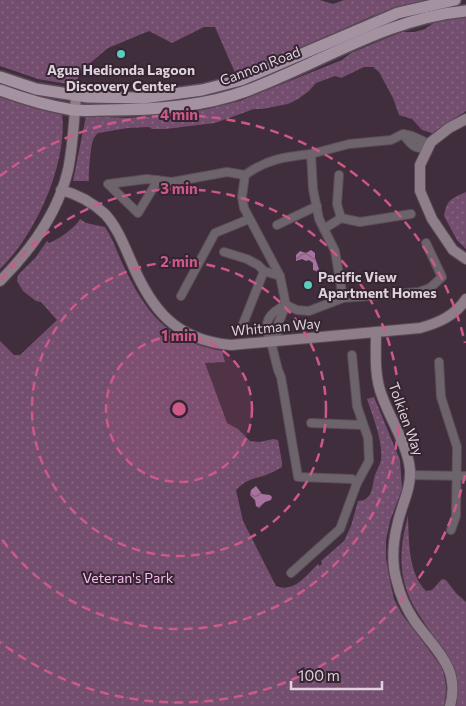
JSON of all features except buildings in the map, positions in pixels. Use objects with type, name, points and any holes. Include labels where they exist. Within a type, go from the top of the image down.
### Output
[{"type":"main road","name":"Cannon Road","points":[[0,77],[36,89],[76,96],[118,99],[143,98],[210,88],[241,80],[398,13],[455,0]]},
{"type":"main road","name":"Cannon Road","points":[[0,90],[24,99],[75,112],[143,110],[213,100],[245,91],[402,24],[466,10]]},
{"type":"street","points":[[0,281],[36,240],[61,190],[68,170],[76,96]]},
{"type":"street","points":[[466,119],[449,128],[431,142],[420,165],[420,191],[432,219],[453,250],[466,259]]},
{"type":"street","points":[[158,180],[138,214],[108,184],[147,179],[158,180],[172,182],[227,172],[245,175],[265,162],[278,158],[311,154],[349,144],[391,140],[403,134],[410,144],[420,149],[427,148]]},
{"type":"street","points":[[311,154],[316,206],[319,219],[334,251],[343,298]]},
{"type":"street","points":[[245,175],[242,197],[249,219],[280,276],[286,305]]},
{"type":"street","points":[[339,175],[337,204],[341,218]]},
{"type":"street","name":"Whitman Way","points":[[61,190],[88,202],[106,215],[115,227],[142,287],[157,310],[179,328],[200,338],[221,344],[271,342],[420,328],[436,323],[458,310],[466,299]]},
{"type":"street","points":[[277,225],[316,206]]},
{"type":"street","points":[[324,229],[341,218],[360,222],[411,214]]},
{"type":"street","points":[[181,296],[215,233],[249,219]]},
{"type":"street","points":[[286,305],[297,310],[309,310],[343,298],[419,292],[430,288],[442,277],[426,243]]},
{"type":"street","points":[[224,252],[247,259],[264,271],[280,276]]},
{"type":"street","points":[[244,324],[264,271]]},
{"type":"street","points":[[286,305],[274,311],[269,319],[267,333],[281,377],[298,477],[352,479],[357,483]]},
{"type":"street","name":"Tolkien Way","points":[[376,332],[376,373],[381,394],[408,458],[410,475],[409,489],[398,522],[392,558],[396,581],[406,607],[446,662],[451,672],[453,682],[450,706]]},
{"type":"street","points":[[291,573],[340,529],[357,483],[368,460],[368,438],[357,406],[352,354]]},
{"type":"street","points":[[439,362],[441,397],[457,447],[456,516],[451,530]]},
{"type":"street","points":[[310,423],[363,425]]},
{"type":"street","points":[[410,475],[466,476]]},
{"type":"green space","points":[[0,0],[320,0],[333,4],[344,0],[427,0],[372,16],[260,67],[236,75],[215,27],[204,27],[172,43],[149,31],[108,48],[82,70],[74,85],[38,79],[0,66]]},
{"type":"green space","points":[[466,16],[466,111],[432,133],[422,130],[412,119],[399,115],[393,98],[379,72],[373,67],[364,67],[341,78],[335,76],[316,83],[309,91],[288,104],[254,109],[215,123],[165,129],[152,129],[149,127],[128,128],[98,133],[92,143],[89,181],[73,181],[86,116],[127,118],[155,116],[203,110],[240,101],[342,60],[351,53],[402,32],[415,32],[425,29],[436,21]]},
{"type":"green space","points":[[0,96],[62,113],[63,133],[55,175],[47,197],[26,237],[0,269]]},
{"type":"green space","points":[[466,192],[466,249],[457,240],[444,216],[448,203]]},
{"type":"green space","name":"Veteran's Park","points":[[80,219],[86,223],[105,227],[140,297],[160,322],[187,340],[222,351],[225,362],[205,363],[227,423],[238,429],[250,441],[278,440],[282,467],[247,481],[236,490],[243,521],[276,586],[283,588],[294,585],[318,564],[320,566],[321,561],[344,541],[351,526],[358,501],[366,499],[370,494],[381,460],[379,437],[367,399],[374,397],[400,460],[402,489],[390,521],[386,540],[386,558],[394,599],[402,614],[441,666],[446,686],[444,706],[0,706],[0,341],[14,355],[20,355],[57,320],[41,302],[36,301],[23,291],[17,281],[18,275],[36,257],[47,241],[49,243],[62,236],[75,226]]},
{"type":"green space","points":[[408,516],[411,556],[420,584],[426,591],[432,590],[442,579],[446,580],[466,602],[466,706],[456,706],[457,688],[454,671],[447,656],[418,613],[404,581],[402,548]]},
{"type":"water","points":[[311,250],[315,253],[318,272],[313,270],[313,263],[309,260],[302,259],[296,261],[296,255],[300,251],[306,253]]},
{"type":"water","points":[[256,486],[262,494],[272,497],[271,500],[265,502],[259,508],[250,495],[251,490]]},
{"type":"place","name":"Agua Hedionda Lagoon Discovery Center","points":[[121,54]]},
{"type":"place","name":"Pacific View Apartment Homes","points":[[308,285]]}]
